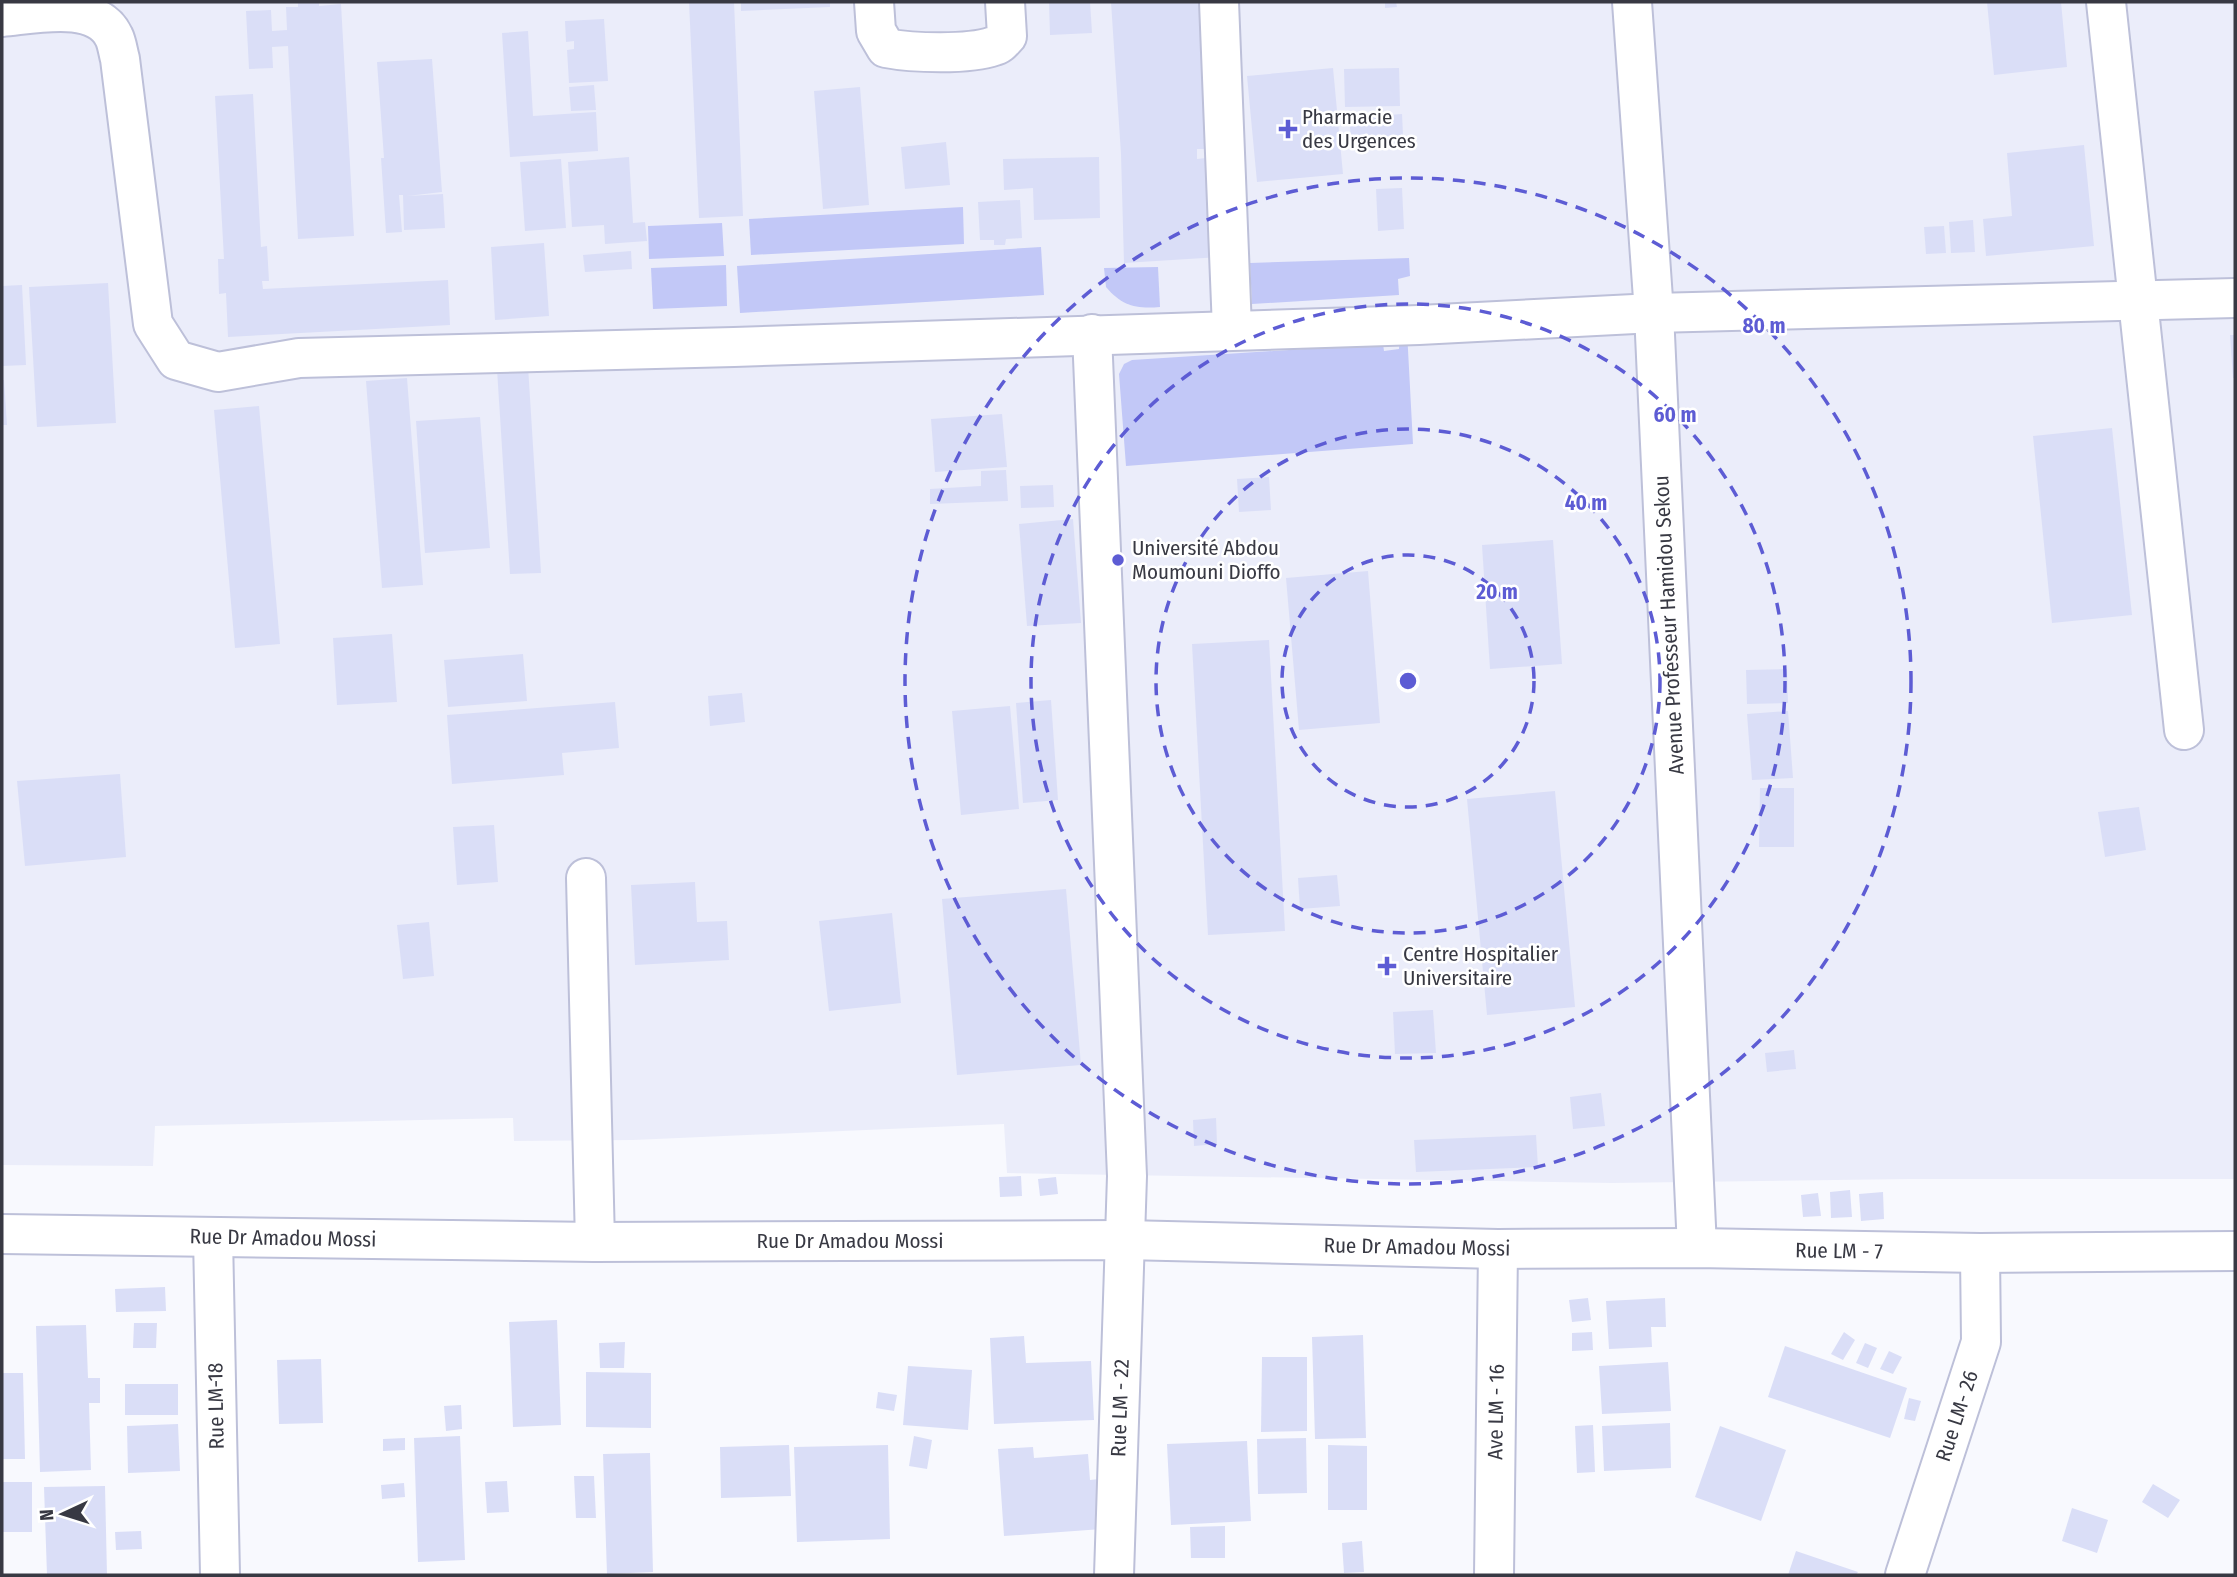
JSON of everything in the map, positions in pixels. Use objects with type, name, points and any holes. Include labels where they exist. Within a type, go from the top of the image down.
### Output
[{"type":"street","points":[[874,2],[876,31],[886,48],[906,52],[979,50],[998,46],[1007,36],[1005,2]]},
{"type":"street","points":[[1219,2],[1232,330]]},
{"type":"street","name":"Avenue Professeur Hamidou Sekou","points":[[1632,2],[1654,313],[1698,1248]]},
{"type":"street","points":[[2106,2],[2183,730]]},
{"type":"street","points":[[2,18],[72,9],[99,18],[114,35],[120,59],[153,324],[176,360],[218,372],[299,358],[748,347],[1419,325],[1654,313],[2235,298]]},
{"type":"street","name":"Rue LM - 22","points":[[1093,334],[1127,1176],[1114,1575]]},
{"type":"street","points":[[586,878],[595,1242]]},
{"type":"street","name":"Rue Dr Amadou Mossi","points":[[2,1234],[595,1242],[1125,1240],[1498,1249],[1698,1248]]},
{"type":"street","name":"Rue LM-18","points":[[213,1237],[220,1575]]},
{"type":"street","name":"Rue LM - 7","points":[[1698,1248],[1980,1253],[2235,1251]]},
{"type":"street","name":"Ave LM - 16","points":[[1493,1575],[1498,1249]]},
{"type":"street","name":"Rue LM- 26","points":[[1905,1575],[1981,1342],[1980,1253]]},
{"type":"shaded area","name":"Université Abdou Moumouni Dioffo","points":[[2,2],[2235,2],[2235,1179],[1612,1183],[1007,1173],[1004,1124],[633,1140],[514,1141],[513,1118],[155,1126],[153,1166],[2,1165]]},
{"type":"shaded area","points":[[963,207],[964,244],[751,255],[749,219]]},
{"type":"shaded area","points":[[722,223],[724,256],[649,259],[648,226]]},
{"type":"shaded area","points":[[1041,247],[1044,295],[740,313],[737,266]]},
{"type":"shaded area","points":[[1409,258],[1410,276],[1398,279],[1399,295],[1252,304],[1250,263]]},
{"type":"shaded area","points":[[726,265],[727,306],[653,309],[651,268]]},
{"type":"shaded area","points":[[1158,267],[1160,307],[1130,305],[1106,287],[1104,268]]},
{"type":"shaded area","points":[[1400,330],[1407,331],[1413,444],[1126,466],[1119,374],[1124,364],[1132,360],[1383,344],[1384,351],[1399,349]]},
{"type":"building","points":[[298,2],[319,2],[319,6],[341,4],[354,236],[298,239],[288,46],[272,47],[273,68],[249,69],[246,11],[271,10],[272,31],[287,30],[286,7],[298,7]]},
{"type":"building","points":[[689,2],[734,2],[743,216],[699,218]]},
{"type":"building","points":[[741,2],[830,2],[830,7],[741,11]]},
{"type":"building","points":[[1049,2],[1090,2],[1092,33],[1050,35]]},
{"type":"building","points":[[1111,2],[1207,2],[1218,149],[1197,149],[1197,159],[1215,157],[1220,257],[1124,263],[1121,154]]},
{"type":"building","points":[[1385,2],[1396,2],[1397,7],[1385,8]]},
{"type":"building","points":[[1987,2],[2061,2],[2067,67],[1994,75]]},
{"type":"building","points":[[604,19],[608,81],[569,83],[567,50],[574,49],[574,41],[566,42],[565,21]]},
{"type":"building","points":[[528,31],[533,116],[596,112],[598,151],[510,157],[502,33]]},
{"type":"building","points":[[432,59],[442,192],[407,196],[443,194],[445,228],[404,230],[403,195],[399,195],[402,232],[386,233],[377,62]]},
{"type":"building","points":[[1333,68],[1343,174],[1257,182],[1247,76]]},
{"type":"building","points":[[1399,68],[1400,106],[1345,107],[1344,69]]},
{"type":"building","points":[[594,85],[596,110],[571,111],[569,87]]},
{"type":"building","points":[[860,87],[869,205],[823,209],[814,91]]},
{"type":"building","points":[[253,94],[261,247],[267,246],[269,281],[262,281],[263,289],[448,280],[450,325],[228,337],[226,293],[219,294],[218,259],[224,259],[215,96]]},
{"type":"building","points":[[1402,114],[1403,135],[1351,138],[1349,118]]},
{"type":"building","points":[[946,142],[950,185],[905,189],[901,147]]},
{"type":"building","points":[[2084,145],[2094,246],[1986,256],[1983,219],[2012,216],[2007,153]]},
{"type":"building","points":[[629,157],[633,223],[645,222],[647,241],[605,244],[604,225],[572,227],[568,162]]},
{"type":"building","points":[[1099,157],[1100,218],[1034,220],[1033,188],[1004,190],[1003,159]]},
{"type":"building","points":[[561,159],[566,228],[525,231],[520,162]]},
{"type":"building","points":[[1402,188],[1404,229],[1378,231],[1376,189]]},
{"type":"building","points":[[1020,200],[1022,238],[1006,239],[1005,245],[994,245],[994,240],[980,240],[978,202]]},
{"type":"building","points":[[1973,220],[1975,252],[1951,253],[1949,222]]},
{"type":"building","points":[[1944,226],[1946,253],[1926,254],[1924,227]]},
{"type":"building","points":[[544,243],[549,316],[495,320],[491,247]]},
{"type":"building","points":[[631,251],[632,269],[585,272],[583,255]]},
{"type":"building","points":[[108,283],[116,423],[37,427],[29,287]]},
{"type":"building","points":[[22,285],[26,365],[2,366],[2,286]]},
{"type":"building","points":[[2230,335],[2235,335],[2235,378],[2233,378]]},
{"type":"building","points":[[528,366],[541,573],[510,574],[497,369]]},
{"type":"building","points":[[407,378],[423,585],[382,588],[366,381]]},
{"type":"building","points":[[4,380],[7,425],[2,425]]},
{"type":"building","points":[[259,406],[280,644],[235,648],[214,410]]},
{"type":"building","points":[[1002,414],[1007,467],[935,472],[931,419]]},
{"type":"building","points":[[480,417],[490,548],[425,553],[416,421]]},
{"type":"building","points":[[2112,428],[2132,615],[2052,623],[2033,436]]},
{"type":"building","points":[[1006,470],[1008,501],[930,504],[930,489],[981,486],[981,471]]},
{"type":"building","points":[[1269,477],[1271,510],[1239,512],[1237,479]]},
{"type":"building","points":[[1053,485],[1054,507],[1021,508],[1020,486]]},
{"type":"building","points":[[1073,519],[1081,623],[1027,626],[1019,524]]},
{"type":"building","points":[[1553,540],[1562,664],[1490,669],[1482,545]]},
{"type":"building","points":[[1368,571],[1380,723],[1299,730],[1286,578]]},
{"type":"building","points":[[392,634],[397,702],[337,705],[333,638]]},
{"type":"building","points":[[1269,640],[1285,931],[1208,935],[1192,644]]},
{"type":"building","points":[[523,654],[527,701],[448,707],[444,660]]},
{"type":"building","points":[[1787,669],[1788,703],[1747,704],[1746,670]]},
{"type":"building","points":[[742,693],[745,722],[710,726],[708,696]]},
{"type":"building","points":[[1051,700],[1058,800],[1023,803],[1016,703]]},
{"type":"building","points":[[615,702],[619,748],[562,753],[564,775],[452,784],[447,715]]},
{"type":"building","points":[[1010,706],[1019,809],[961,815],[952,711]]},
{"type":"building","points":[[1788,711],[1793,778],[1752,780],[1747,714]]},
{"type":"building","points":[[120,774],[126,857],[25,866],[17,781]]},
{"type":"building","points":[[1760,788],[1794,788],[1794,847],[1759,847]]},
{"type":"building","points":[[1555,791],[1575,1007],[1487,1015],[1467,799]]},
{"type":"building","points":[[2139,807],[2146,850],[2105,857],[2098,812]]},
{"type":"building","points":[[494,825],[498,882],[457,885],[453,827]]},
{"type":"building","points":[[1337,875],[1340,906],[1300,909],[1298,878]]},
{"type":"building","points":[[695,882],[697,922],[727,921],[729,960],[635,965],[631,885]]},
{"type":"building","points":[[1066,889],[1081,1065],[957,1075],[942,899]]},
{"type":"building","points":[[892,913],[901,1003],[829,1011],[819,921]]},
{"type":"building","points":[[429,922],[434,976],[403,979],[397,925]]},
{"type":"building","points":[[1433,1010],[1436,1053],[1395,1054],[1393,1012]]},
{"type":"building","points":[[1794,1050],[1796,1069],[1767,1072],[1765,1053]]},
{"type":"building","points":[[1601,1093],[1605,1126],[1573,1129],[1570,1097]]},
{"type":"building","points":[[1216,1118],[1217,1144],[1194,1146],[1193,1120]]},
{"type":"building","points":[[1536,1135],[1538,1167],[1416,1172],[1414,1140]]},
{"type":"building","points":[[1021,1176],[1022,1196],[1000,1197],[999,1177]]},
{"type":"building","points":[[1056,1177],[1058,1194],[1040,1196],[1038,1179]]},
{"type":"building","points":[[1850,1190],[1852,1217],[1831,1218],[1830,1192]]},
{"type":"building","points":[[1883,1192],[1884,1219],[1861,1221],[1859,1194]]},
{"type":"building","points":[[1818,1193],[1821,1216],[1803,1217],[1801,1195]]},
{"type":"building","points":[[165,1287],[166,1311],[116,1312],[115,1289]]},
{"type":"building","points":[[1588,1298],[1591,1320],[1572,1322],[1569,1300]]},
{"type":"building","points":[[1665,1298],[1666,1327],[1651,1327],[1652,1347],[1609,1349],[1606,1301]]},
{"type":"building","points":[[557,1320],[561,1425],[513,1427],[509,1322]]},
{"type":"building","points":[[134,1323],[157,1323],[156,1348],[133,1348]]},
{"type":"building","points":[[86,1325],[88,1378],[100,1378],[100,1403],[89,1403],[91,1470],[40,1472],[36,1326]]},
{"type":"building","points":[[1592,1332],[1593,1350],[1572,1351],[1572,1333]]},
{"type":"building","points":[[1844,1332],[1855,1340],[1843,1360],[1831,1354]]},
{"type":"building","points":[[1363,1335],[1366,1438],[1315,1439],[1312,1337]]},
{"type":"building","points":[[1024,1336],[1026,1363],[1091,1361],[1094,1420],[994,1424],[990,1338]]},
{"type":"building","points":[[625,1342],[624,1368],[600,1368],[599,1343]]},
{"type":"building","points":[[1865,1343],[1877,1348],[1868,1368],[1856,1363]]},
{"type":"building","points":[[1785,1346],[1907,1388],[1890,1438],[1768,1397]]},
{"type":"building","points":[[1889,1351],[1902,1357],[1893,1374],[1880,1369]]},
{"type":"building","points":[[1262,1357],[1307,1357],[1307,1431],[1261,1432]]},
{"type":"building","points":[[321,1359],[323,1423],[279,1424],[277,1360]]},
{"type":"building","points":[[1668,1362],[1671,1411],[1602,1414],[1599,1366]]},
{"type":"building","points":[[908,1366],[972,1370],[968,1430],[903,1425]]},
{"type":"building","points":[[586,1372],[651,1373],[651,1428],[586,1427]]},
{"type":"building","points":[[2,1373],[23,1373],[25,1459],[2,1459]]},
{"type":"building","points":[[125,1384],[178,1384],[178,1415],[125,1415]]},
{"type":"building","points":[[878,1392],[897,1395],[894,1411],[876,1408]]},
{"type":"building","points":[[1909,1398],[1921,1401],[1915,1421],[1904,1419]]},
{"type":"building","points":[[461,1405],[462,1429],[446,1431],[444,1406]]},
{"type":"building","points":[[1670,1423],[1671,1468],[1604,1471],[1602,1426]]},
{"type":"building","points":[[178,1424],[180,1471],[128,1473],[127,1426]]},
{"type":"building","points":[[1593,1425],[1595,1472],[1577,1473],[1575,1426]]},
{"type":"building","points":[[1720,1426],[1786,1450],[1761,1521],[1695,1497]]},
{"type":"building","points":[[460,1436],[465,1560],[418,1562],[414,1438]]},
{"type":"building","points":[[914,1436],[932,1440],[927,1469],[909,1466]]},
{"type":"building","points":[[405,1438],[405,1450],[383,1451],[383,1439]]},
{"type":"building","points":[[1306,1438],[1307,1493],[1258,1494],[1257,1439]]},
{"type":"building","points":[[1247,1441],[1251,1521],[1171,1525],[1167,1444]]},
{"type":"building","points":[[789,1445],[791,1496],[721,1498],[720,1447]]},
{"type":"building","points":[[888,1445],[890,1539],[797,1542],[794,1447]]},
{"type":"building","points":[[1328,1445],[1367,1446],[1367,1510],[1328,1510]]},
{"type":"building","points":[[1033,1447],[1034,1458],[1088,1454],[1090,1480],[1099,1479],[1102,1529],[1004,1536],[998,1449]]},
{"type":"building","points":[[650,1453],[653,1572],[607,1574],[603,1454]]},
{"type":"building","points":[[574,1476],[594,1476],[596,1518],[576,1518]]},
{"type":"building","points":[[507,1481],[509,1512],[487,1513],[485,1482]]},
{"type":"building","points":[[2,1482],[32,1482],[32,1532],[2,1532]]},
{"type":"building","points":[[404,1483],[405,1497],[382,1499],[381,1485]]},
{"type":"building","points":[[2153,1484],[2180,1500],[2168,1518],[2142,1502]]},
{"type":"building","points":[[105,1486],[107,1575],[47,1575],[44,1487]]},
{"type":"building","points":[[2072,1508],[2108,1520],[2097,1553],[2062,1541]]},
{"type":"building","points":[[1225,1526],[1225,1558],[1191,1558],[1190,1527]]},
{"type":"building","points":[[141,1531],[142,1549],[116,1550],[115,1532]]},
{"type":"building","points":[[1362,1541],[1364,1572],[1344,1573],[1342,1543]]},
{"type":"building","points":[[1796,1551],[1858,1572],[1856,1575],[1788,1575]]},
{"type":"place","name":"Pharmacie des Urgences","points":[[1288,129]]},
{"type":"place","name":"Université Abdou Moumouni Dioffo","points":[[1118,560]]},
{"type":"place","name":"Centre Hospitalier Universitaire","points":[[1387,966]]}]
